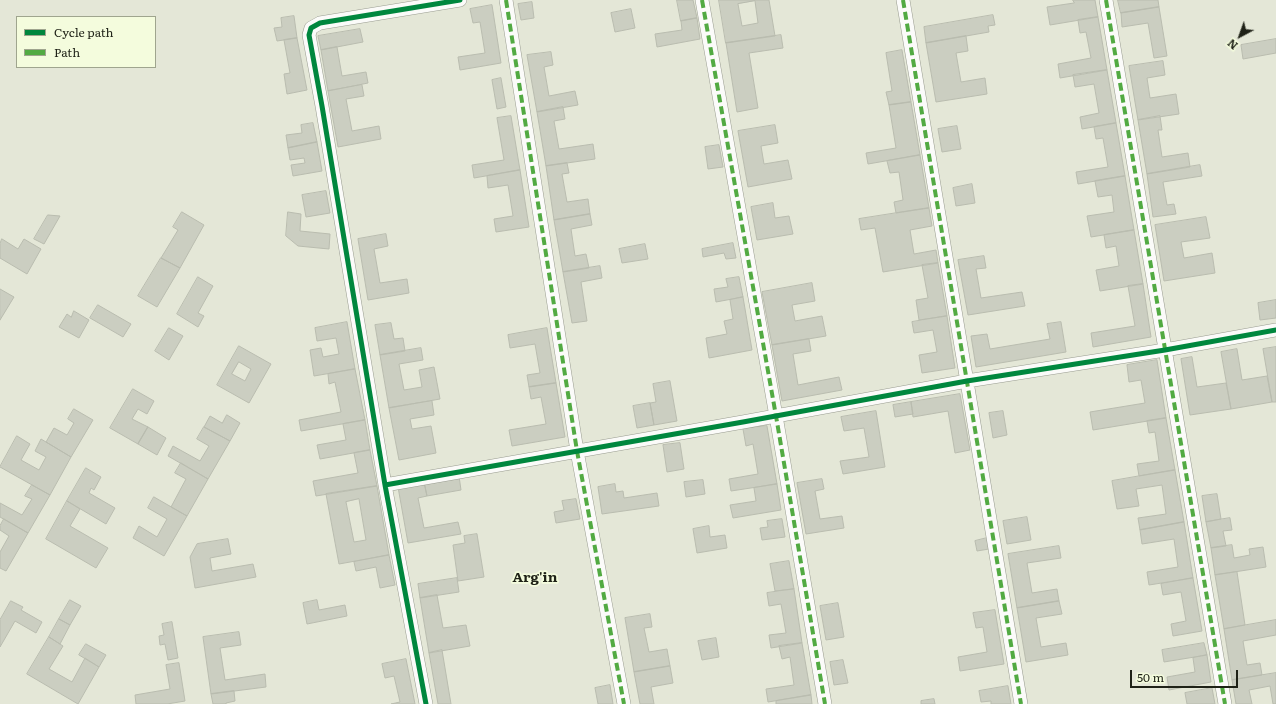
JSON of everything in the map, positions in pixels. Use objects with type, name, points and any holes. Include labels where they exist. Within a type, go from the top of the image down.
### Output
[{"type":"street","points":[[426,704],[385,485],[309,34],[311,28],[320,23],[460,0]]},
{"type":"street","points":[[506,0],[577,451],[624,704]]},
{"type":"street","points":[[702,0],[776,416],[825,704]]},
{"type":"street","points":[[903,0],[1021,704]]},
{"type":"street","points":[[1106,0],[1225,704]]},
{"type":"street","points":[[385,485],[967,381],[1165,350],[1276,330]]},
{"type":"building","points":[[677,0],[693,0],[697,18],[681,21]]},
{"type":"building","points":[[719,0],[769,0],[775,36],[726,43]],"holes":[[[755,1],[758,23],[742,26],[738,4]]]},
{"type":"building","points":[[1073,0],[1095,0],[1098,17],[1050,25],[1047,7],[1074,3]]},
{"type":"building","points":[[1118,0],[1158,0],[1159,7],[1121,13]]},
{"type":"building","points":[[532,2],[534,18],[521,20],[518,4]]},
{"type":"building","points":[[492,5],[501,63],[460,70],[458,57],[485,53],[480,22],[473,23],[470,9]]},
{"type":"building","points":[[1159,7],[1167,56],[1154,58],[1148,23],[1122,27],[1121,13]]},
{"type":"building","points":[[631,9],[635,28],[615,32],[611,13]]},
{"type":"building","points":[[993,15],[995,25],[988,26],[989,32],[926,43],[924,27]]},
{"type":"building","points":[[294,16],[297,38],[277,41],[274,28],[282,27],[281,18]]},
{"type":"building","points":[[1098,17],[1107,70],[1060,78],[1058,64],[1091,58],[1086,32],[1080,33],[1078,20]]},
{"type":"building","points":[[697,18],[700,39],[657,47],[655,34],[682,30],[681,21]]},
{"type":"building","points":[[360,29],[363,42],[321,50],[318,36]]},
{"type":"building","points":[[781,35],[783,48],[749,53],[758,108],[737,112],[726,43]]},
{"type":"building","points":[[966,36],[968,51],[956,53],[961,82],[985,78],[987,94],[936,102],[926,43]]},
{"type":"building","points":[[297,38],[307,90],[287,94],[284,74],[290,73],[284,40]]},
{"type":"building","points":[[1276,39],[1276,53],[1243,59],[1241,45]]},
{"type":"building","points":[[337,47],[342,76],[366,72],[368,83],[328,91],[321,50]]},
{"type":"building","points":[[902,50],[911,102],[889,105],[886,92],[892,91],[886,53]]},
{"type":"building","points":[[551,52],[553,65],[544,67],[549,96],[575,91],[578,105],[537,112],[527,55]]},
{"type":"building","points":[[1163,61],[1165,75],[1147,78],[1150,98],[1176,94],[1179,114],[1138,120],[1129,66]]},
{"type":"building","points":[[1107,70],[1116,123],[1082,129],[1080,117],[1099,113],[1094,84],[1075,87],[1073,75]]},
{"type":"building","points":[[501,78],[506,107],[497,109],[492,80]]},
{"type":"building","points":[[362,85],[364,96],[346,99],[352,131],[379,126],[381,139],[338,147],[328,91]]},
{"type":"building","points":[[911,102],[920,155],[868,164],[866,153],[896,148],[889,105]]},
{"type":"building","points":[[563,107],[565,119],[554,121],[559,149],[593,144],[595,159],[546,166],[537,112]]},
{"type":"building","points":[[511,116],[520,170],[474,178],[472,165],[504,160],[497,118]]},
{"type":"building","points":[[1160,116],[1162,130],[1158,130],[1162,157],[1188,153],[1190,167],[1147,174],[1138,120]]},
{"type":"building","points":[[313,123],[317,142],[288,148],[286,135],[302,133],[301,125]]},
{"type":"building","points":[[1116,123],[1125,176],[1078,184],[1076,172],[1108,167],[1103,138],[1096,139],[1094,127]]},
{"type":"building","points":[[775,125],[778,143],[761,146],[764,164],[788,160],[792,179],[748,187],[738,131]]},
{"type":"building","points":[[957,126],[961,149],[942,152],[938,129]]},
{"type":"building","points":[[317,142],[322,171],[293,176],[291,165],[305,163],[304,158],[290,160],[288,148]]},
{"type":"building","points":[[719,145],[723,167],[708,169],[705,147]]},
{"type":"building","points":[[920,155],[929,208],[896,213],[894,202],[903,200],[899,172],[890,173],[887,161]]},
{"type":"building","points":[[567,163],[569,173],[562,174],[567,202],[588,199],[590,214],[554,220],[546,166]]},
{"type":"building","points":[[1200,165],[1202,176],[1163,182],[1167,205],[1174,204],[1176,214],[1153,217],[1147,174]]},
{"type":"building","points":[[520,170],[529,227],[496,232],[494,219],[513,216],[508,185],[488,188],[487,176]]},
{"type":"building","points":[[1125,176],[1134,230],[1091,237],[1087,216],[1114,212],[1112,195],[1098,197],[1095,181]]},
{"type":"building","points":[[972,184],[975,203],[956,206],[953,188]]},
{"type":"building","points":[[326,191],[330,213],[306,217],[302,195]]},
{"type":"building","points":[[773,203],[775,218],[789,216],[793,234],[757,240],[751,207]]},
{"type":"building","points":[[929,208],[932,226],[910,230],[914,254],[936,250],[938,263],[883,272],[875,228],[861,230],[859,219]]},
{"type":"building","points":[[182,212],[204,225],[180,268],[161,258],[178,230],[173,227]]},
{"type":"building","points":[[288,212],[301,214],[300,231],[330,234],[329,249],[298,246],[286,236]]},
{"type":"building","points":[[590,214],[592,225],[571,229],[575,256],[586,254],[589,268],[563,272],[554,220]]},
{"type":"building","points":[[48,215],[60,216],[44,244],[34,239]]},
{"type":"building","points":[[1206,217],[1210,238],[1181,242],[1184,258],[1212,253],[1215,273],[1164,281],[1155,225]]},
{"type":"building","points":[[1134,230],[1143,284],[1100,291],[1096,270],[1119,266],[1116,246],[1106,248],[1104,235]]},
{"type":"building","points":[[386,234],[388,246],[374,249],[380,283],[407,279],[409,293],[368,300],[358,239]]},
{"type":"building","points":[[2,239],[18,249],[24,239],[41,249],[27,274],[0,258],[0,244]]},
{"type":"building","points":[[733,243],[736,258],[726,259],[724,253],[703,257],[702,249]]},
{"type":"building","points":[[645,244],[648,259],[622,263],[619,249]]},
{"type":"building","points":[[984,256],[986,268],[976,269],[981,298],[1022,292],[1025,306],[968,315],[958,260]]},
{"type":"building","points":[[161,258],[180,268],[157,307],[138,296]]},
{"type":"building","points":[[938,263],[947,316],[919,320],[916,300],[928,298],[922,265]]},
{"type":"building","points":[[600,266],[602,278],[581,282],[587,321],[572,323],[563,272]]},
{"type":"building","points":[[198,277],[213,286],[198,313],[204,316],[198,327],[177,314]]},
{"type":"building","points":[[739,277],[743,297],[716,302],[714,289],[728,287],[726,279]]},
{"type":"building","points":[[812,283],[815,301],[792,305],[795,321],[822,316],[826,336],[772,345],[762,292]]},
{"type":"building","points":[[1143,284],[1151,337],[1093,347],[1091,333],[1135,326],[1128,286]]},
{"type":"building","points":[[0,289],[14,297],[0,320]]},
{"type":"building","points":[[743,297],[752,350],[709,358],[706,338],[727,334],[724,321],[733,319],[730,300]]},
{"type":"building","points":[[1276,300],[1276,318],[1260,320],[1258,303]]},
{"type":"building","points":[[98,305],[131,324],[123,337],[90,318]]},
{"type":"building","points":[[74,311],[89,320],[79,338],[59,327],[67,314],[71,317]]},
{"type":"building","points":[[947,316],[955,368],[922,373],[919,355],[937,352],[933,330],[914,333],[912,322]]},
{"type":"building","points":[[347,322],[355,369],[314,376],[310,350],[321,348],[323,357],[339,354],[336,338],[317,341],[315,328]]},
{"type":"building","points":[[1061,322],[1066,352],[976,367],[971,336],[987,334],[990,349],[1050,339],[1047,324]]},
{"type":"building","points":[[391,323],[394,339],[403,338],[405,351],[380,355],[375,325]]},
{"type":"building","points":[[169,328],[183,336],[169,360],[155,351]]},
{"type":"building","points":[[547,328],[556,383],[529,387],[527,375],[540,373],[535,344],[510,348],[508,335]]},
{"type":"building","points":[[809,339],[811,351],[793,354],[798,385],[839,377],[842,390],[782,401],[772,345]]},
{"type":"building","points":[[239,346],[271,364],[249,403],[217,385]],"holes":[[[239,362],[251,369],[245,381],[232,374]]]},
{"type":"building","points":[[1276,347],[1276,402],[1272,402],[1263,349]]},
{"type":"building","points":[[421,348],[423,360],[399,364],[404,390],[422,387],[419,370],[434,367],[440,399],[389,408],[380,355]]},
{"type":"building","points":[[1237,349],[1242,380],[1267,376],[1272,402],[1231,409],[1221,352]]},
{"type":"building","points":[[1192,357],[1197,387],[1226,383],[1231,409],[1190,415],[1181,359]]},
{"type":"building","points":[[1157,360],[1166,418],[1093,430],[1090,412],[1145,403],[1141,380],[1129,382],[1127,365]]},
{"type":"building","points":[[355,369],[365,420],[301,431],[299,420],[341,412],[335,382],[329,384],[328,374]]},
{"type":"building","points":[[670,381],[677,421],[654,425],[650,403],[656,402],[653,384]]},
{"type":"building","points":[[556,383],[565,437],[512,446],[509,430],[546,424],[541,397],[531,399],[529,387]]},
{"type":"building","points":[[133,389],[154,401],[147,414],[138,409],[132,419],[148,427],[138,444],[110,428]]},
{"type":"building","points":[[960,394],[970,450],[955,453],[948,411],[913,417],[911,402]]},
{"type":"building","points":[[432,401],[434,415],[410,419],[412,429],[431,426],[436,453],[399,460],[389,408]]},
{"type":"building","points":[[911,402],[913,414],[895,417],[893,405]]},
{"type":"building","points":[[650,403],[654,425],[637,428],[633,406]]},
{"type":"building","points":[[74,409],[93,420],[71,457],[46,442],[54,428],[67,435],[74,423],[68,419]]},
{"type":"building","points":[[876,411],[885,467],[843,474],[840,461],[869,457],[864,428],[844,431],[841,417]]},
{"type":"building","points":[[1003,411],[1007,435],[993,438],[989,413]]},
{"type":"building","points":[[227,415],[240,423],[230,441],[204,427],[210,416],[222,423]]},
{"type":"building","points":[[1166,418],[1175,470],[1139,476],[1137,464],[1159,461],[1155,432],[1149,433],[1147,421]]},
{"type":"building","points":[[365,420],[370,450],[320,459],[317,445],[346,440],[343,424]]},
{"type":"building","points":[[767,426],[777,484],[731,491],[729,479],[758,474],[753,444],[746,446],[743,429]]},
{"type":"building","points":[[148,427],[166,438],[157,455],[138,444]]},
{"type":"building","points":[[204,427],[230,441],[208,479],[168,456],[173,446],[200,461],[209,446],[197,439]]},
{"type":"building","points":[[17,436],[30,444],[21,460],[39,470],[46,457],[35,451],[41,439],[71,457],[50,495],[0,467]]},
{"type":"building","points":[[680,443],[684,469],[667,472],[663,445]]},
{"type":"building","points":[[370,450],[377,486],[316,496],[313,481],[358,473],[354,453]]},
{"type":"building","points":[[181,463],[208,479],[187,516],[171,507],[186,479],[175,473]]},
{"type":"building","points":[[86,468],[101,477],[94,490],[91,488],[89,493],[115,508],[106,524],[67,501]]},
{"type":"building","points":[[1175,470],[1184,522],[1140,530],[1138,518],[1166,514],[1162,485],[1136,489],[1139,506],[1117,509],[1112,481]]},
{"type":"building","points":[[459,476],[461,490],[427,496],[424,482]]},
{"type":"building","points":[[822,479],[824,489],[815,491],[820,519],[842,516],[844,528],[806,534],[797,483]]},
{"type":"building","points":[[703,480],[705,494],[686,497],[684,482]]},
{"type":"building","points":[[424,482],[427,496],[418,498],[424,528],[458,522],[461,534],[408,543],[398,487]]},
{"type":"building","points":[[615,484],[616,492],[623,491],[624,498],[657,493],[659,506],[602,514],[598,487]]},
{"type":"building","points":[[777,484],[781,510],[733,518],[730,505],[756,501],[754,488]]},
{"type":"building","points":[[32,485],[50,495],[28,533],[0,517],[0,503],[22,515],[32,499],[25,496]]},
{"type":"building","points":[[377,486],[389,555],[339,564],[326,494]],"holes":[[[359,499],[366,540],[354,542],[346,502]]]},
{"type":"building","points":[[1217,494],[1221,519],[1206,522],[1202,496]]},
{"type":"building","points":[[154,497],[187,516],[164,556],[133,538],[139,526],[157,537],[167,519],[148,508]]},
{"type":"building","points":[[576,499],[580,519],[556,523],[554,512],[564,510],[562,501]]},
{"type":"building","points":[[67,501],[80,509],[70,526],[108,548],[96,568],[46,539]]},
{"type":"building","points":[[1027,517],[1031,540],[1007,544],[1003,521]]},
{"type":"building","points":[[1230,518],[1232,530],[1223,531],[1226,546],[1211,548],[1206,522]]},
{"type":"building","points":[[4,519],[28,533],[6,571],[0,568],[0,552],[9,536],[0,530],[0,526]]},
{"type":"building","points":[[782,519],[785,537],[762,540],[760,528],[768,527],[767,521]]},
{"type":"building","points":[[1184,522],[1193,578],[1149,585],[1147,572],[1178,567],[1174,539],[1142,544],[1140,530]]},
{"type":"building","points":[[709,526],[710,537],[725,535],[727,548],[697,553],[693,529]]},
{"type":"building","points":[[477,534],[484,577],[458,581],[453,545],[465,543],[464,536]]},
{"type":"building","points":[[987,538],[989,549],[977,551],[975,541]]},
{"type":"building","points":[[228,539],[231,554],[210,558],[212,571],[253,564],[256,577],[195,588],[190,557],[197,544]]},
{"type":"building","points":[[1232,545],[1234,558],[1250,555],[1249,549],[1263,547],[1266,567],[1215,575],[1211,548]]},
{"type":"building","points":[[1059,546],[1061,558],[1027,563],[1032,593],[1057,589],[1059,601],[1017,608],[1008,554]]},
{"type":"building","points":[[389,555],[395,585],[380,588],[376,567],[356,571],[354,562]]},
{"type":"building","points":[[789,561],[794,589],[775,591],[770,564]]},
{"type":"building","points":[[1237,572],[1245,625],[1224,629],[1215,575]]},
{"type":"building","points":[[457,578],[459,592],[420,598],[418,584]]},
{"type":"building","points":[[1193,578],[1202,631],[1173,636],[1171,624],[1186,621],[1181,592],[1163,595],[1161,584]]},
{"type":"building","points":[[794,589],[802,643],[771,648],[769,635],[786,633],[781,604],[769,606],[767,593]]},
{"type":"building","points":[[437,595],[443,628],[466,625],[470,646],[429,653],[420,598]]},
{"type":"building","points":[[70,600],[81,606],[70,625],[59,619]]},
{"type":"building","points":[[317,600],[319,610],[345,605],[347,616],[307,624],[303,603]]},
{"type":"building","points":[[11,601],[23,607],[21,610],[42,622],[36,633],[15,621],[0,647],[0,620]]},
{"type":"building","points":[[1059,601],[1062,614],[1036,618],[1041,647],[1066,643],[1068,655],[1026,662],[1017,608]]},
{"type":"building","points":[[838,603],[844,637],[826,640],[820,606]]},
{"type":"building","points":[[995,610],[1004,664],[960,671],[958,657],[987,652],[983,627],[976,628],[973,613]]},
{"type":"building","points":[[650,614],[652,627],[644,628],[649,652],[667,649],[670,666],[634,672],[625,618]]},
{"type":"building","points":[[59,619],[70,625],[60,644],[49,637]]},
{"type":"building","points":[[1276,620],[1276,635],[1243,641],[1247,665],[1260,663],[1262,675],[1232,680],[1224,629]]},
{"type":"building","points":[[172,622],[178,658],[168,660],[165,644],[160,645],[159,636],[164,635],[162,624]]},
{"type":"building","points":[[239,632],[241,645],[220,648],[225,680],[265,674],[266,687],[211,694],[203,637]]},
{"type":"building","points":[[49,637],[63,646],[49,669],[72,682],[85,658],[99,667],[78,704],[27,674]]},
{"type":"building","points":[[716,638],[719,657],[702,660],[698,641]]},
{"type":"building","points":[[802,643],[811,695],[768,702],[766,689],[794,685],[790,657],[782,659],[779,646]]},
{"type":"building","points":[[1204,643],[1207,655],[1164,662],[1162,650]]},
{"type":"building","points":[[86,644],[106,655],[99,667],[79,655]]},
{"type":"building","points":[[442,650],[451,704],[438,704],[429,653]]},
{"type":"building","points":[[1207,655],[1211,682],[1169,690],[1167,677],[1195,672],[1193,658]]},
{"type":"building","points":[[406,659],[415,704],[391,704],[400,702],[394,676],[385,678],[382,664]]},
{"type":"building","points":[[843,660],[848,683],[834,685],[830,662]]},
{"type":"building","points":[[179,663],[185,701],[167,704],[136,704],[135,695],[170,689],[166,665]]},
{"type":"building","points":[[670,666],[673,683],[651,687],[654,704],[640,704],[634,672]]},
{"type":"building","points":[[1276,673],[1276,704],[1273,704],[1270,686],[1249,690],[1252,704],[1236,704],[1232,680]]},
{"type":"building","points":[[610,685],[613,704],[598,704],[595,688]]},
{"type":"building","points":[[1008,686],[1011,704],[991,704],[991,701],[981,702],[979,691]]},
{"type":"building","points":[[1212,688],[1215,704],[1187,704],[1185,693]]},
{"type":"building","points":[[234,691],[235,701],[226,704],[213,704],[211,694]]},
{"type":"building","points":[[811,695],[812,704],[776,704],[776,701]]},
{"type":"building","points":[[934,699],[935,704],[921,704],[921,701]]},
{"type":"marked path","points":[[506,0],[577,451],[624,704]]},
{"type":"marked path","points":[[702,0],[776,416],[825,704]]},
{"type":"marked path","points":[[903,0],[1021,704]]},
{"type":"marked path","points":[[1106,0],[1225,704]]},
{"type":"cycle path","points":[[426,704],[385,485],[309,35],[311,28],[320,23],[460,0]]},
{"type":"cycle path","points":[[385,485],[967,381],[1165,350],[1276,330]]},
{"type":"district","name":"Arg'in","points":[[535,578]]}]
